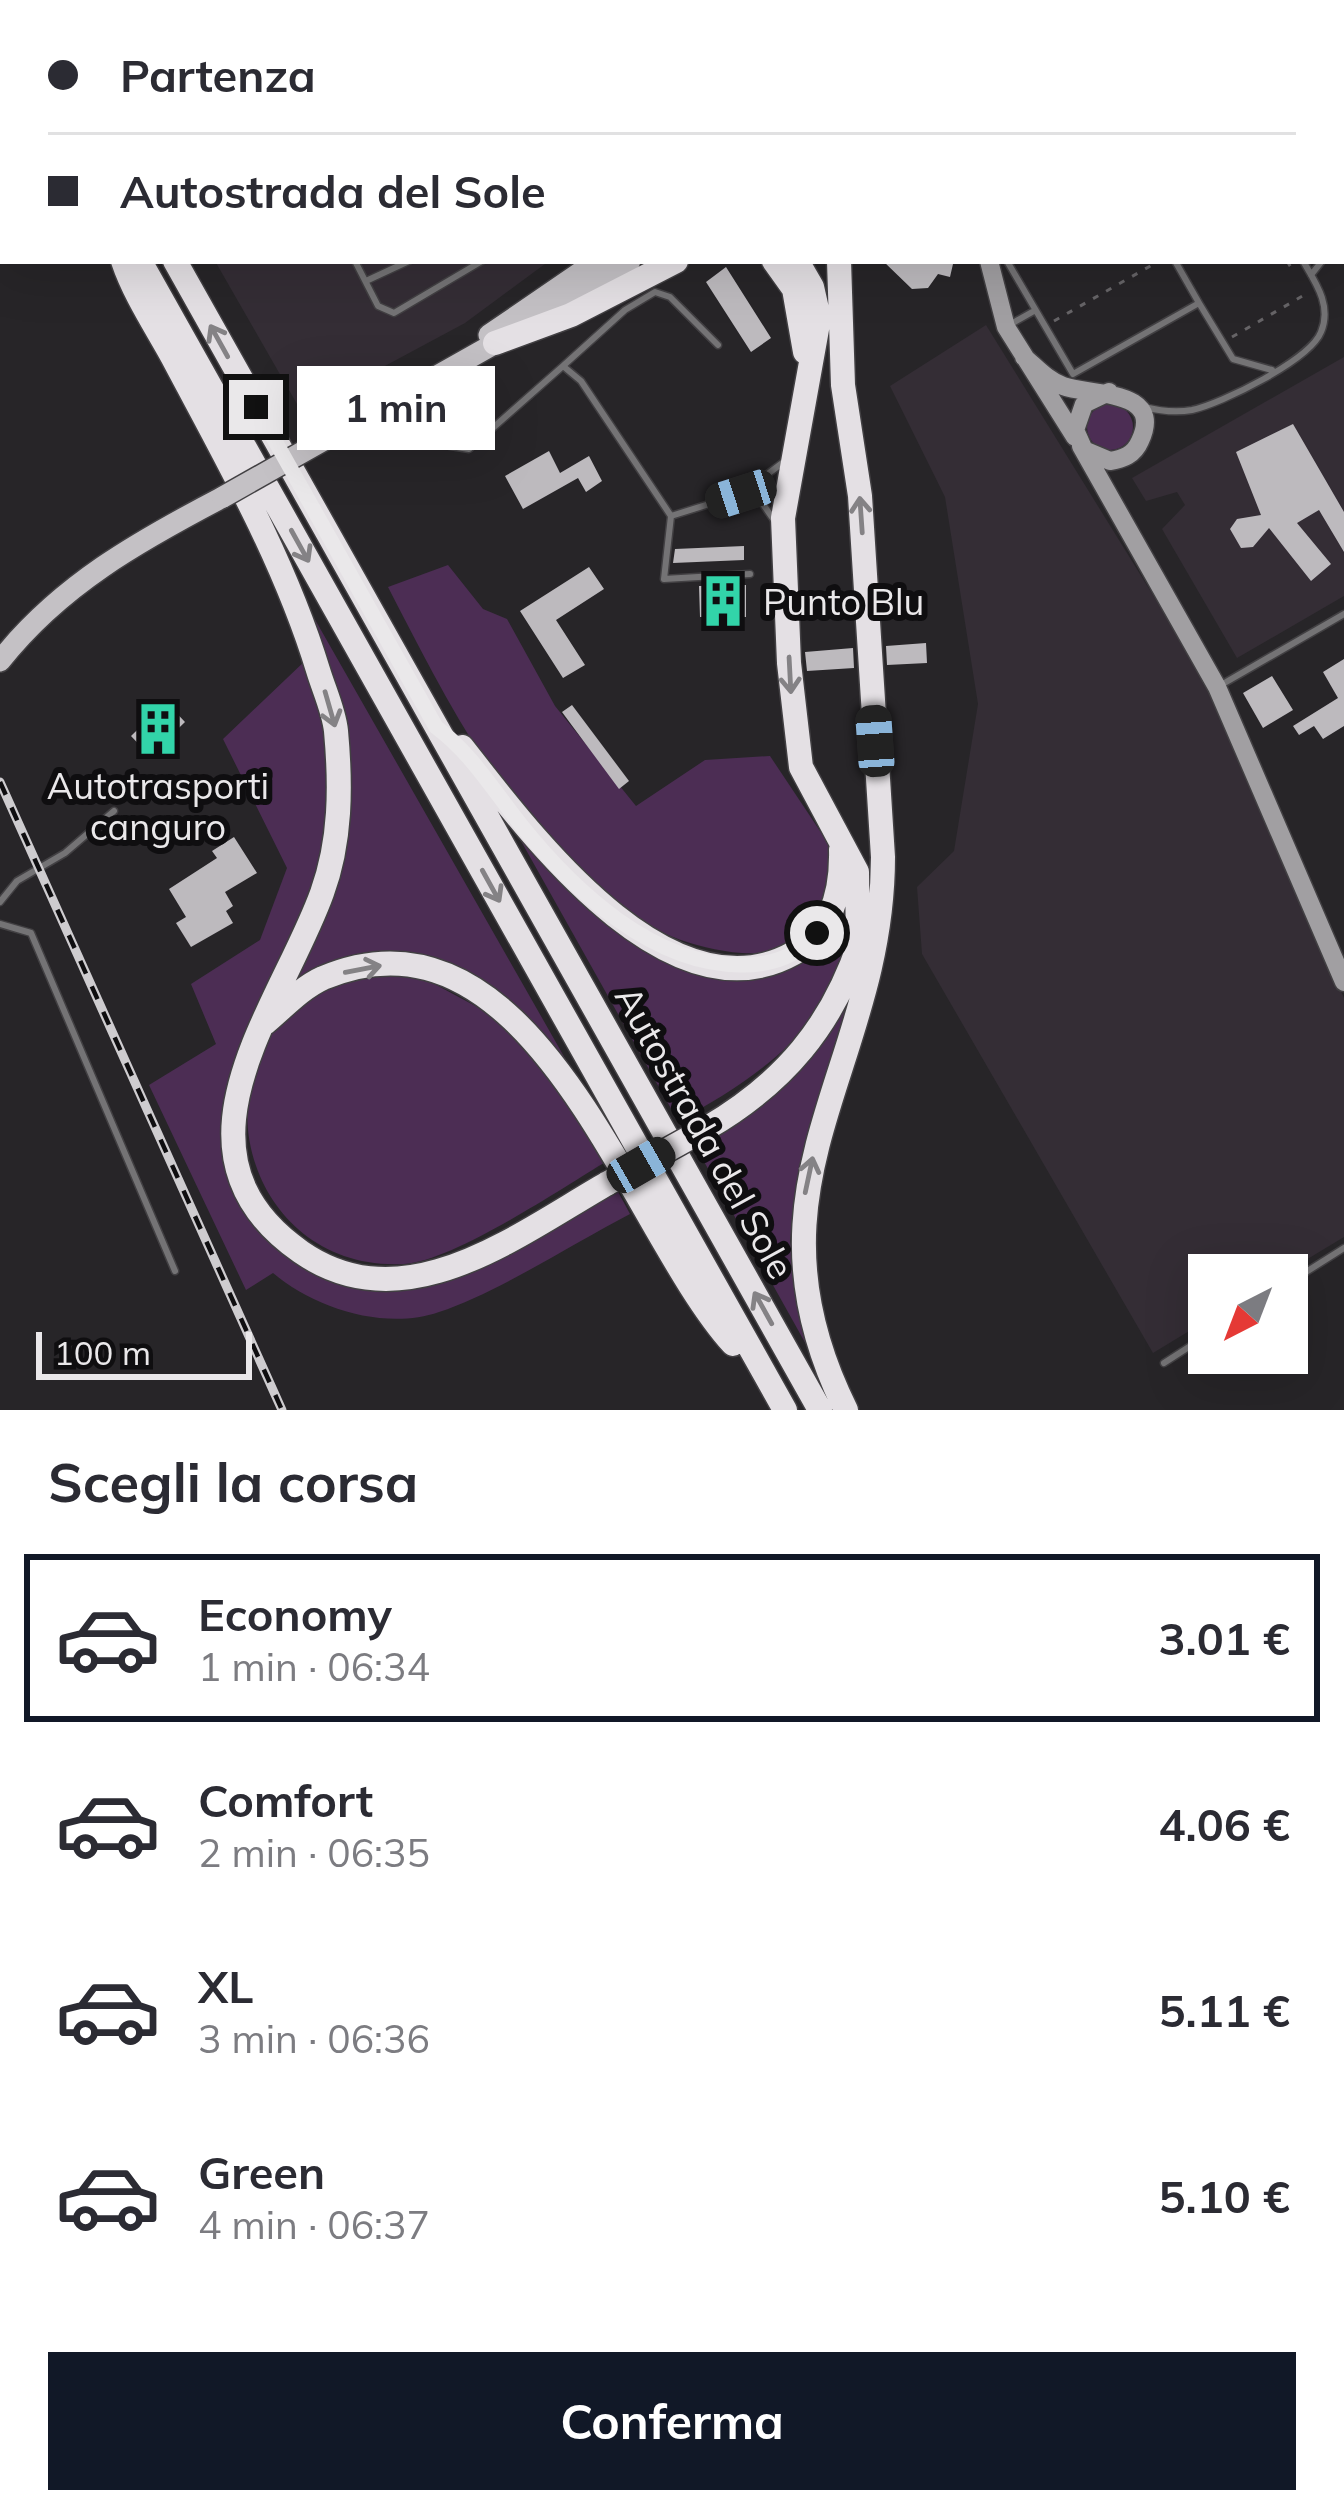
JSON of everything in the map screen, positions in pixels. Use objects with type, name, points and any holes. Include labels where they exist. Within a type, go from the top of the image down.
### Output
[{"type":"highway","points":[[125,264],[275,552],[335,726],[340,817],[324,890],[236,1091],[236,1154],[264,1216],[293,1246],[324,1265],[377,1279],[435,1274],[707,1128],[765,1089],[802,1054],[837,1001],[882,884]]},
{"type":"highway","name":"Autostrada del Sole","points":[[142,264],[785,1410]]},
{"type":"highway","name":"Autostrada del Sole","points":[[177,264],[820,1410]]},
{"type":"highway","points":[[495,344],[571,315],[670,264]]},
{"type":"highway","points":[[776,264],[794,289],[808,393]]},
{"type":"highway","points":[[799,264],[812,286],[820,318],[782,533],[795,746],[806,779],[854,860],[860,882],[858,948]]},
{"type":"highway","points":[[839,264],[843,385],[859,483],[882,884],[877,940],[815,1147],[803,1212],[810,1312],[846,1410]]},
{"type":"highway","points":[[436,727],[463,747],[522,826],[599,905],[647,937],[700,959],[764,964],[804,946],[823,924],[840,889],[837,836]]},
{"type":"highway","points":[[263,1025],[320,980],[359,967],[403,962],[460,982],[536,1044],[590,1112],[729,1341],[760,1366]]},
{"type":"main road","points":[[407,393],[593,264]]},
{"type":"main road","points":[[0,662],[40,616],[97,568],[495,344],[625,264]]},
{"type":"street","points":[[989,264],[1006,327],[1080,443],[1217,687],[1344,982]]},
{"type":"street","points":[[1024,357],[1062,386],[1109,392],[1132,402],[1144,430],[1113,479],[1125,523]]},
{"type":"street","points":[[1109,392],[1081,408],[1080,443],[1099,460],[1126,457]]},
{"type":"lane","points":[[357,264],[378,306],[394,313],[477,264]]},
{"type":"lane","points":[[366,281],[403,264]]},
{"type":"lane","points":[[1008,264],[1074,374],[1199,303]]},
{"type":"lane","points":[[1177,264],[1222,343],[1244,366],[1280,367]]},
{"type":"lane","points":[[1132,402],[1161,411],[1196,409],[1280,367],[1320,335],[1324,307],[1306,264]]},
{"type":"lane","points":[[1311,275],[1320,264]]},
{"type":"lane","points":[[407,393],[426,438],[461,450],[484,441],[625,310],[655,292],[675,301],[718,345]]},
{"type":"lane","points":[[1006,327],[1034,311]]},
{"type":"lane","points":[[563,366],[581,381],[671,516],[664,579],[750,574]]},
{"type":"lane","points":[[671,516],[741,494],[794,453]]},
{"type":"lane","points":[[741,494],[760,500],[782,533]]},
{"type":"lane","points":[[1217,687],[1344,614]]},
{"type":"lane","points":[[0,902],[17,881],[65,853],[114,811]]},
{"type":"lane","points":[[0,924],[31,933],[175,1271]]},
{"type":"lane","points":[[1308,1271],[1344,1248]]},
{"type":"lane","points":[[1164,1363],[1188,1348]]},
{"type":"path","points":[[1043,327],[1154,264]]},
{"type":"path","points":[[1289,264],[1292,269]]},
{"type":"path","points":[[1222,343],[1308,294]]},
{"type":"shaded area","points":[[217,264],[545,264],[465,323],[301,411]]},
{"type":"shaded area","points":[[986,325],[1203,676],[1344,998],[1344,1237],[1308,1259],[1308,1254],[1188,1254],[1188,1332],[1153,1353],[922,954],[917,887],[954,851],[978,704],[945,497],[890,386]]},
{"type":"shaded area","points":[[1344,357],[1344,596],[1237,658],[1162,529],[1185,505],[1177,492],[1146,501],[1132,478]]},
{"type":"shaded area","points":[[1110,404],[1126,411],[1133,427],[1126,443],[1110,450],[1094,443],[1087,427],[1094,411]]},
{"type":"shaded area","points":[[448,565],[483,609],[507,619],[555,706],[636,806],[705,760],[770,756],[834,852],[818,909],[798,937],[784,947],[742,953],[678,939],[621,909],[570,868],[485,761],[388,587]]},
{"type":"shaded area","points":[[297,588],[574,1074],[479,987],[447,969],[412,958],[375,957],[335,966],[290,988],[349,791]]},
{"type":"shaded area","points":[[307,659],[330,731],[334,806],[318,885],[230,1150],[289,1249],[409,1285],[615,1186],[630,1214],[486,1292],[418,1317],[351,1313],[309,1297],[273,1273],[246,1290],[149,1085],[216,1044],[191,984],[260,940],[287,868],[223,739]]},
{"type":"shaded area","points":[[507,816],[674,956],[780,965],[848,902],[847,941],[821,1007],[772,1060],[678,1121]]},
{"type":"shaded area","points":[[860,972],[798,1177],[790,1241],[812,1355],[692,1140],[751,1106]]},
{"type":"shaded area","points":[[414,973],[494,1016],[559,1084],[607,1161],[507,1222],[425,1260],[404,1264],[347,1257],[302,1232],[269,1194],[251,1148],[248,1099],[261,1051],[292,1009],[341,978]]},
{"type":"building","points":[[886,264],[953,264],[950,277],[938,274],[928,288],[912,289]]},
{"type":"building","points":[[726,267],[771,338],[751,352],[706,282]]},
{"type":"building","points":[[1293,424],[1344,512],[1344,552],[1319,510],[1297,523],[1331,564],[1311,581],[1269,528],[1253,547],[1241,548],[1230,529],[1237,519],[1261,515],[1236,452]]},
{"type":"building","points":[[549,451],[560,473],[589,456],[602,481],[586,492],[578,478],[523,509],[505,476]]},
{"type":"building","points":[[744,546],[744,560],[673,563],[675,549]]},
{"type":"building","points":[[589,567],[604,589],[556,620],[585,665],[563,678],[520,611]]},
{"type":"building","name":"Punto Blu","points":[[746,585],[746,617],[700,617],[699,586]]},
{"type":"building","points":[[926,643],[927,663],[887,665],[886,646]]},
{"type":"building","points":[[853,648],[854,668],[807,671],[805,652]]},
{"type":"building","points":[[1344,659],[1344,726],[1323,739],[1314,726],[1299,735],[1293,726],[1338,698],[1323,672]]},
{"type":"building","points":[[1272,676],[1293,710],[1263,728],[1243,693]]},
{"type":"building","name":"Autotrasporti canguro","points":[[166,702],[185,722],[150,756],[131,736]]},
{"type":"building","points":[[572,705],[629,781],[619,789],[562,712]]},
{"type":"building","points":[[234,837],[257,873],[225,892],[233,906],[226,911],[233,923],[191,947],[176,923],[186,917],[169,889],[217,858],[212,851]]},
{"type":"railway","points":[[0,782],[282,1410]]},
{"type":"place","name":"Punto Blu","points":[[723,601]]},
{"type":"place","name":"Autotrasporti canguro","points":[[158,729]]},
{"type":"route","points":[[256,407],[436,727],[463,747],[522,826],[584,891],[647,937],[718,963],[764,964],[797,951],[817,933]]}]
